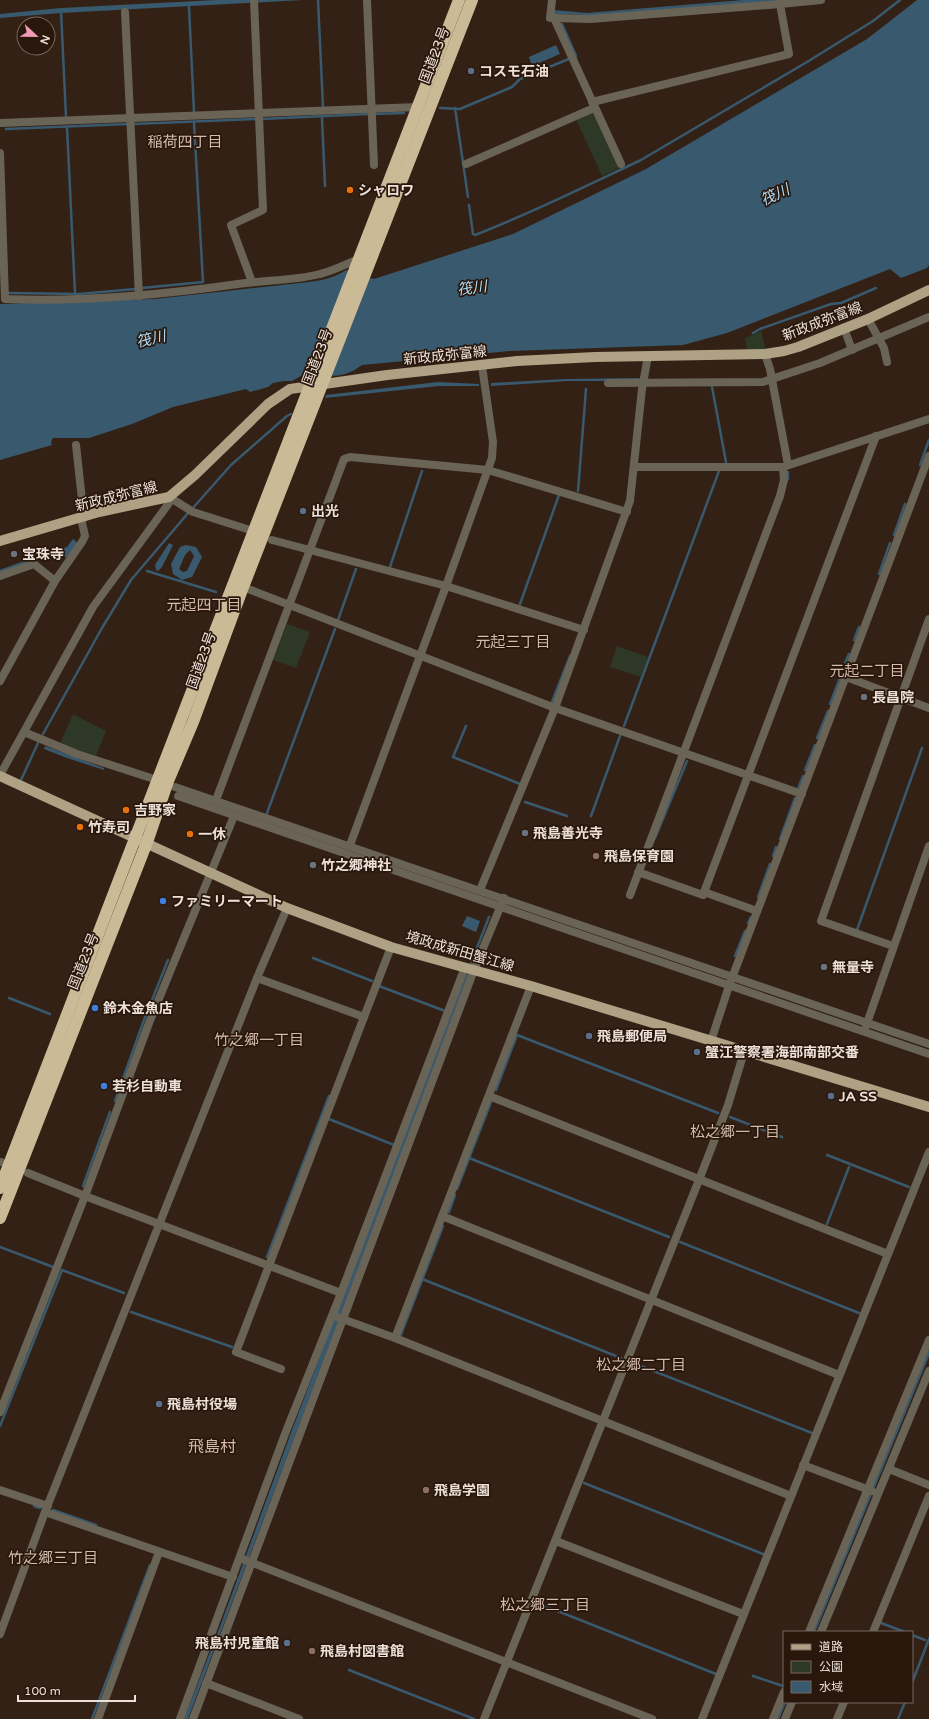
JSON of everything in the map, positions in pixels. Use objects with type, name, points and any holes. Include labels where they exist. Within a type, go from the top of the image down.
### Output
[{"type":"highway","name":"国道23号","points":[[0,1218],[147,842],[168,781],[193,722],[244,587],[418,107],[459,0]]},
{"type":"highway","name":"国道23号","points":[[361,265],[472,0]]},
{"type":"highway","name":"国道23号","points":[[0,1188],[135,837],[318,383]]},
{"type":"main road","name":"新政成弥富線","points":[[0,541],[99,512],[169,497],[195,475],[268,404],[290,389],[318,383],[531,360],[765,354],[798,347],[868,319],[929,290]]},
{"type":"main road","name":"境政成新田蟹江線","points":[[0,776],[147,842],[287,908],[391,947],[531,986],[929,1107]]},
{"type":"street","points":[[367,0],[374,165]]},
{"type":"street","points":[[552,0],[550,18],[590,19],[821,0]]},
{"type":"street","points":[[252,282],[231,225],[263,210],[254,2]]},
{"type":"street","points":[[466,164],[593,105],[789,54],[780,4]]},
{"type":"street","points":[[125,12],[139,296]]},
{"type":"street","points":[[554,18],[621,164]]},
{"type":"street","points":[[0,123],[418,107]]},
{"type":"street","points":[[0,153],[5,299],[70,299],[139,296],[252,282],[290,280],[361,265]]},
{"type":"street","points":[[608,383],[763,382],[820,363],[929,317]]},
{"type":"street","points":[[868,319],[884,348],[887,362]]},
{"type":"street","points":[[844,328],[852,350]]},
{"type":"street","points":[[630,895],[780,496],[784,480],[786,466],[772,380],[765,354]]},
{"type":"street","points":[[480,890],[555,708],[627,512],[632,495],[648,356]]},
{"type":"street","points":[[350,845],[492,458],[493,442],[482,366]]},
{"type":"street","points":[[635,467],[786,466],[929,419]]},
{"type":"street","points":[[638,872],[703,895],[876,436]]},
{"type":"street","points":[[0,682],[55,581],[85,536],[82,518],[76,445]]},
{"type":"street","points":[[711,1041],[732,977],[929,456]]},
{"type":"street","points":[[216,800],[344,459],[350,457],[488,470],[627,512]]},
{"type":"street","points":[[169,497],[190,510],[247,529]]},
{"type":"street","points":[[0,776],[93,608],[170,503],[169,497]]},
{"type":"street","points":[[272,540],[446,586],[584,630]]},
{"type":"street","points":[[0,576],[34,564],[55,581]]},
{"type":"street","points":[[244,587],[420,657],[555,708],[802,794]]},
{"type":"street","points":[[893,946],[821,921],[929,619]]},
{"type":"street","points":[[846,677],[929,708]]},
{"type":"street","points":[[24,732],[77,754],[151,778]]},
{"type":"street","points":[[175,787],[350,845],[929,1044]]},
{"type":"street","points":[[178,796],[500,908],[929,1054]]},
{"type":"street","points":[[0,1412],[85,1196],[149,1022],[234,816]]},
{"type":"street","points":[[864,1032],[929,846]]},
{"type":"street","points":[[704,892],[757,911]]},
{"type":"street","points":[[180,1719],[285,1434],[469,969],[504,898]]},
{"type":"street","points":[[0,1634],[47,1509],[159,1224],[257,978],[287,908]]},
{"type":"street","points":[[281,1369],[236,1352],[391,947]]},
{"type":"street","points":[[192,1719],[342,1319],[469,969]]},
{"type":"street","points":[[257,978],[364,1017]]},
{"type":"street","points":[[395,1338],[531,986]]},
{"type":"street","points":[[484,1719],[604,1422],[699,1180],[728,1105],[744,1052]]},
{"type":"street","points":[[489,1096],[888,1254]]},
{"type":"street","points":[[702,1719],[929,1152]]},
{"type":"street","points":[[28,1173],[341,1293]]},
{"type":"street","points":[[442,1216],[839,1375]]},
{"type":"street","points":[[332,1316],[395,1338],[791,1496]]},
{"type":"street","points":[[821,1631],[929,1340]]},
{"type":"street","points":[[809,1631],[872,1492],[889,1469],[929,1371]]},
{"type":"street","points":[[285,1434],[297,1438]]},
{"type":"street","points":[[803,1465],[872,1492]]},
{"type":"street","points":[[889,1469],[929,1485]]},
{"type":"street","points":[[0,1490],[160,1552],[233,1577]]},
{"type":"street","points":[[873,1631],[929,1496]]},
{"type":"street","points":[[556,1541],[743,1614]]},
{"type":"street","points":[[98,1719],[160,1552]]},
{"type":"street","points":[[240,1558],[652,1719]]},
{"type":"street","points":[[206,1683],[299,1719]]},
{"type":"street","points":[[773,1719],[783,1694]]},
{"type":"street","points":[[785,1719],[792,1703]]},
{"type":"street","points":[[837,1719],[844,1703]]},
{"type":"green space","points":[[594,112],[619,168],[602,176],[576,119]]},
{"type":"green space","points":[[761,331],[766,351],[747,352],[745,338]]},
{"type":"green space","points":[[287,624],[310,632],[296,668],[273,660]]},
{"type":"green space","points":[[617,646],[648,657],[641,677],[610,667]]},
{"type":"green space","points":[[73,714],[106,731],[96,756],[60,744]]},
{"type":"water","points":[[216,0],[303,0],[61,13],[0,18],[0,14],[61,8]]},
{"type":"water","points":[[743,0],[787,0],[616,16],[554,14],[553,10],[587,13]]},
{"type":"water","name":"筏川","points":[[917,0],[929,0],[929,265],[927,268],[901,278],[890,269],[727,333],[683,345],[511,351],[362,365],[348,373],[335,376],[306,373],[292,381],[273,383],[268,387],[250,392],[246,389],[173,407],[132,424],[89,438],[53,438],[51,442],[52,445],[0,460],[0,304],[155,299],[314,281],[333,277],[346,270],[374,279],[513,234],[646,169],[867,39]]},
{"type":"water","points":[[556,45],[560,54],[532,66],[529,57]]},
{"type":"water","points":[[639,378],[640,381],[568,381],[491,386],[491,383],[566,379]]},
{"type":"water","points":[[438,382],[479,384],[479,386],[439,386],[325,398],[326,395]]},
{"type":"water","points":[[73,539],[78,543],[66,558],[60,554],[43,560],[41,555],[67,547]]},
{"type":"water","points":[[169,543],[173,545],[162,567],[158,571],[156,570],[155,565]]},
{"type":"water","points":[[186,545],[196,547],[202,557],[192,577],[182,580],[173,574],[171,564],[180,547]],"holes":[[[190,550],[194,556],[187,571],[183,572],[179,569],[185,555]]]},
{"type":"water","points":[[45,746],[104,768],[104,770],[44,749]]},
{"type":"water","points":[[467,916],[480,921],[476,932],[462,926]]},
{"type":"water","points":[[466,974],[469,975],[188,1719],[184,1719],[219,1629],[292,1430]]},
{"type":"waterway","points":[[318,0],[323,107]]},
{"type":"waterway","points":[[469,205],[473,234],[475,235],[600,180],[641,160],[807,62],[873,21],[900,0]]},
{"type":"waterway","points":[[189,7],[194,112]]},
{"type":"waterway","points":[[61,11],[66,117]]},
{"type":"waterway","points":[[440,108],[460,109],[512,87],[520,79],[576,56],[562,24]]},
{"type":"waterway","points":[[455,108],[468,197]]},
{"type":"waterway","points":[[374,114],[404,113]]},
{"type":"waterway","points":[[262,119],[368,114]]},
{"type":"waterway","points":[[322,118],[325,186]]},
{"type":"waterway","points":[[133,124],[255,119]]},
{"type":"waterway","points":[[142,288],[203,282],[194,123]]},
{"type":"waterway","points":[[6,129],[128,124]]},
{"type":"waterway","points":[[67,127],[75,293]]},
{"type":"waterway","points":[[753,333],[760,329],[831,304],[841,303],[876,288]]},
{"type":"waterway","points":[[9,293],[79,294],[135,289]]},
{"type":"waterway","points":[[712,387],[726,462]]},
{"type":"waterway","points":[[578,491],[586,389]]},
{"type":"waterway","points":[[192,509],[231,465],[291,414]]},
{"type":"waterway","points":[[920,465],[929,440]]},
{"type":"waterway","points":[[390,567],[422,471]]},
{"type":"waterway","points":[[624,726],[719,471]]},
{"type":"waterway","points":[[788,472],[788,479]]},
{"type":"waterway","points":[[520,604],[559,495]]},
{"type":"waterway","points":[[894,535],[905,504]]},
{"type":"waterway","points":[[43,734],[102,628],[131,580],[189,512]]},
{"type":"waterway","points":[[879,574],[890,543]]},
{"type":"waterway","points":[[0,571],[34,559]]},
{"type":"waterway","points":[[338,620],[356,569]]},
{"type":"waterway","points":[[147,571],[216,592]]},
{"type":"waterway","points":[[854,640],[859,627]]},
{"type":"waterway","points":[[267,813],[335,629]]},
{"type":"waterway","points":[[845,663],[849,654]]},
{"type":"waterway","points":[[552,702],[570,656]]},
{"type":"waterway","points":[[830,704],[843,670]]},
{"type":"waterway","points":[[817,738],[828,711]]},
{"type":"waterway","points":[[466,726],[453,757],[520,784]]},
{"type":"waterway","points":[[591,816],[620,736]]},
{"type":"waterway","points":[[21,780],[38,743]]},
{"type":"waterway","points":[[805,770],[815,745]]},
{"type":"waterway","points":[[859,931],[857,930],[922,748]]},
{"type":"waterway","points":[[655,838],[687,761]]},
{"type":"waterway","points":[[798,789],[803,776]]},
{"type":"waterway","points":[[780,839],[795,798]]},
{"type":"waterway","points":[[525,802],[567,816]]},
{"type":"waterway","points":[[773,856],[776,847]]},
{"type":"waterway","points":[[758,897],[770,864]]},
{"type":"waterway","points":[[471,963],[489,917]]},
{"type":"waterway","points":[[748,923],[751,917]]},
{"type":"waterway","points":[[735,956],[745,931]]},
{"type":"waterway","points":[[313,958],[372,981]]},
{"type":"waterway","points":[[115,1101],[144,1020],[168,960]]},
{"type":"waterway","points":[[379,986],[445,1011]]},
{"type":"waterway","points":[[9,998],[50,1014]]},
{"type":"waterway","points":[[496,1090],[517,1035],[718,1113]]},
{"type":"waterway","points":[[267,1257],[329,1096]]},
{"type":"waterway","points":[[457,1189],[491,1102]]},
{"type":"waterway","points":[[83,1186],[110,1112]]},
{"type":"waterway","points":[[730,1117],[782,1137]]},
{"type":"waterway","points":[[329,1119],[394,1145]]},
{"type":"waterway","points":[[827,1155],[909,1187]]},
{"type":"waterway","points":[[469,1158],[669,1237]]},
{"type":"waterway","points":[[827,1224],[849,1167]]},
{"type":"waterway","points":[[449,1212],[455,1195]]},
{"type":"waterway","points":[[400,1337],[443,1226]]},
{"type":"waterway","points":[[680,1242],[859,1313]]},
{"type":"waterway","points":[[0,1247],[53,1267]]},
{"type":"waterway","points":[[0,1426],[62,1270],[124,1293]]},
{"type":"waterway","points":[[422,1279],[621,1358]]},
{"type":"waterway","points":[[131,1312],[232,1347]]},
{"type":"waterway","points":[[814,1631],[929,1353]]},
{"type":"waterway","points":[[633,1363],[812,1433]]},
{"type":"waterway","points":[[584,1483],[763,1554]]},
{"type":"waterway","points":[[34,1506],[40,1508]]},
{"type":"waterway","points":[[53,1510],[96,1525]]},
{"type":"waterway","points":[[92,1719],[150,1565]]},
{"type":"waterway","points":[[540,1604],[716,1674]]},
{"type":"waterway","points":[[881,1623],[902,1631]]},
{"type":"waterway","points":[[913,1635],[925,1640]]},
{"type":"waterway","points":[[913,1680],[929,1639]]},
{"type":"waterway","points":[[349,1670],[474,1719]]},
{"type":"waterway","points":[[753,1676],[783,1686]]},
{"type":"waterway","points":[[778,1719],[785,1703]]},
{"type":"waterway","points":[[898,1719],[905,1703]]},
{"type":"place","name":"コスモ石油","points":[[471,71]]},
{"type":"place","name":"シャロワ","points":[[350,190]]},
{"type":"place","name":"出光","points":[[303,511]]},
{"type":"place","name":"宝珠寺","points":[[14,554]]},
{"type":"place","name":"長昌院","points":[[864,697]]},
{"type":"place","name":"吉野家","points":[[126,810]]},
{"type":"place","name":"竹寿司","points":[[80,827]]},
{"type":"place","name":"飛島善光寺","points":[[525,833]]},
{"type":"place","name":"一休","points":[[190,834]]},
{"type":"place","name":"飛島保育園","points":[[596,856]]},
{"type":"place","name":"竹之郷神社","points":[[313,865]]},
{"type":"place","name":"ファミリーマート","points":[[163,901]]},
{"type":"place","name":"無量寺","points":[[824,967]]},
{"type":"place","name":"鈴木金魚店","points":[[95,1008]]},
{"type":"place","name":"飛島郵便局","points":[[589,1036]]},
{"type":"place","name":"蟹江警察署海部南部交番","points":[[697,1052]]},
{"type":"place","name":"若杉自動車","points":[[104,1086]]},
{"type":"place","name":"JA SS","points":[[831,1096]]},
{"type":"place","name":"飛島村役場","points":[[159,1404]]},
{"type":"place","name":"飛島学園","points":[[426,1490]]},
{"type":"place","name":"飛島村児童館","points":[[287,1643]]},
{"type":"place","name":"飛島村図書館","points":[[312,1651]]},
{"type":"district","name":"稲荷四丁目","points":[[185,142]]},
{"type":"district","name":"元起四丁目","points":[[204,605]]},
{"type":"district","name":"元起三丁目","points":[[513,642]]},
{"type":"district","name":"元起二丁目","points":[[867,671]]},
{"type":"district","name":"竹之郷一丁目","points":[[259,1040]]},
{"type":"district","name":"松之郷一丁目","points":[[735,1132]]},
{"type":"district","name":"松之郷二丁目","points":[[641,1365]]},
{"type":"district","name":"飛島村","points":[[212,1446]]},
{"type":"district","name":"竹之郷三丁目","points":[[53,1558]]},
{"type":"district","name":"松之郷三丁目","points":[[545,1605]]}]
